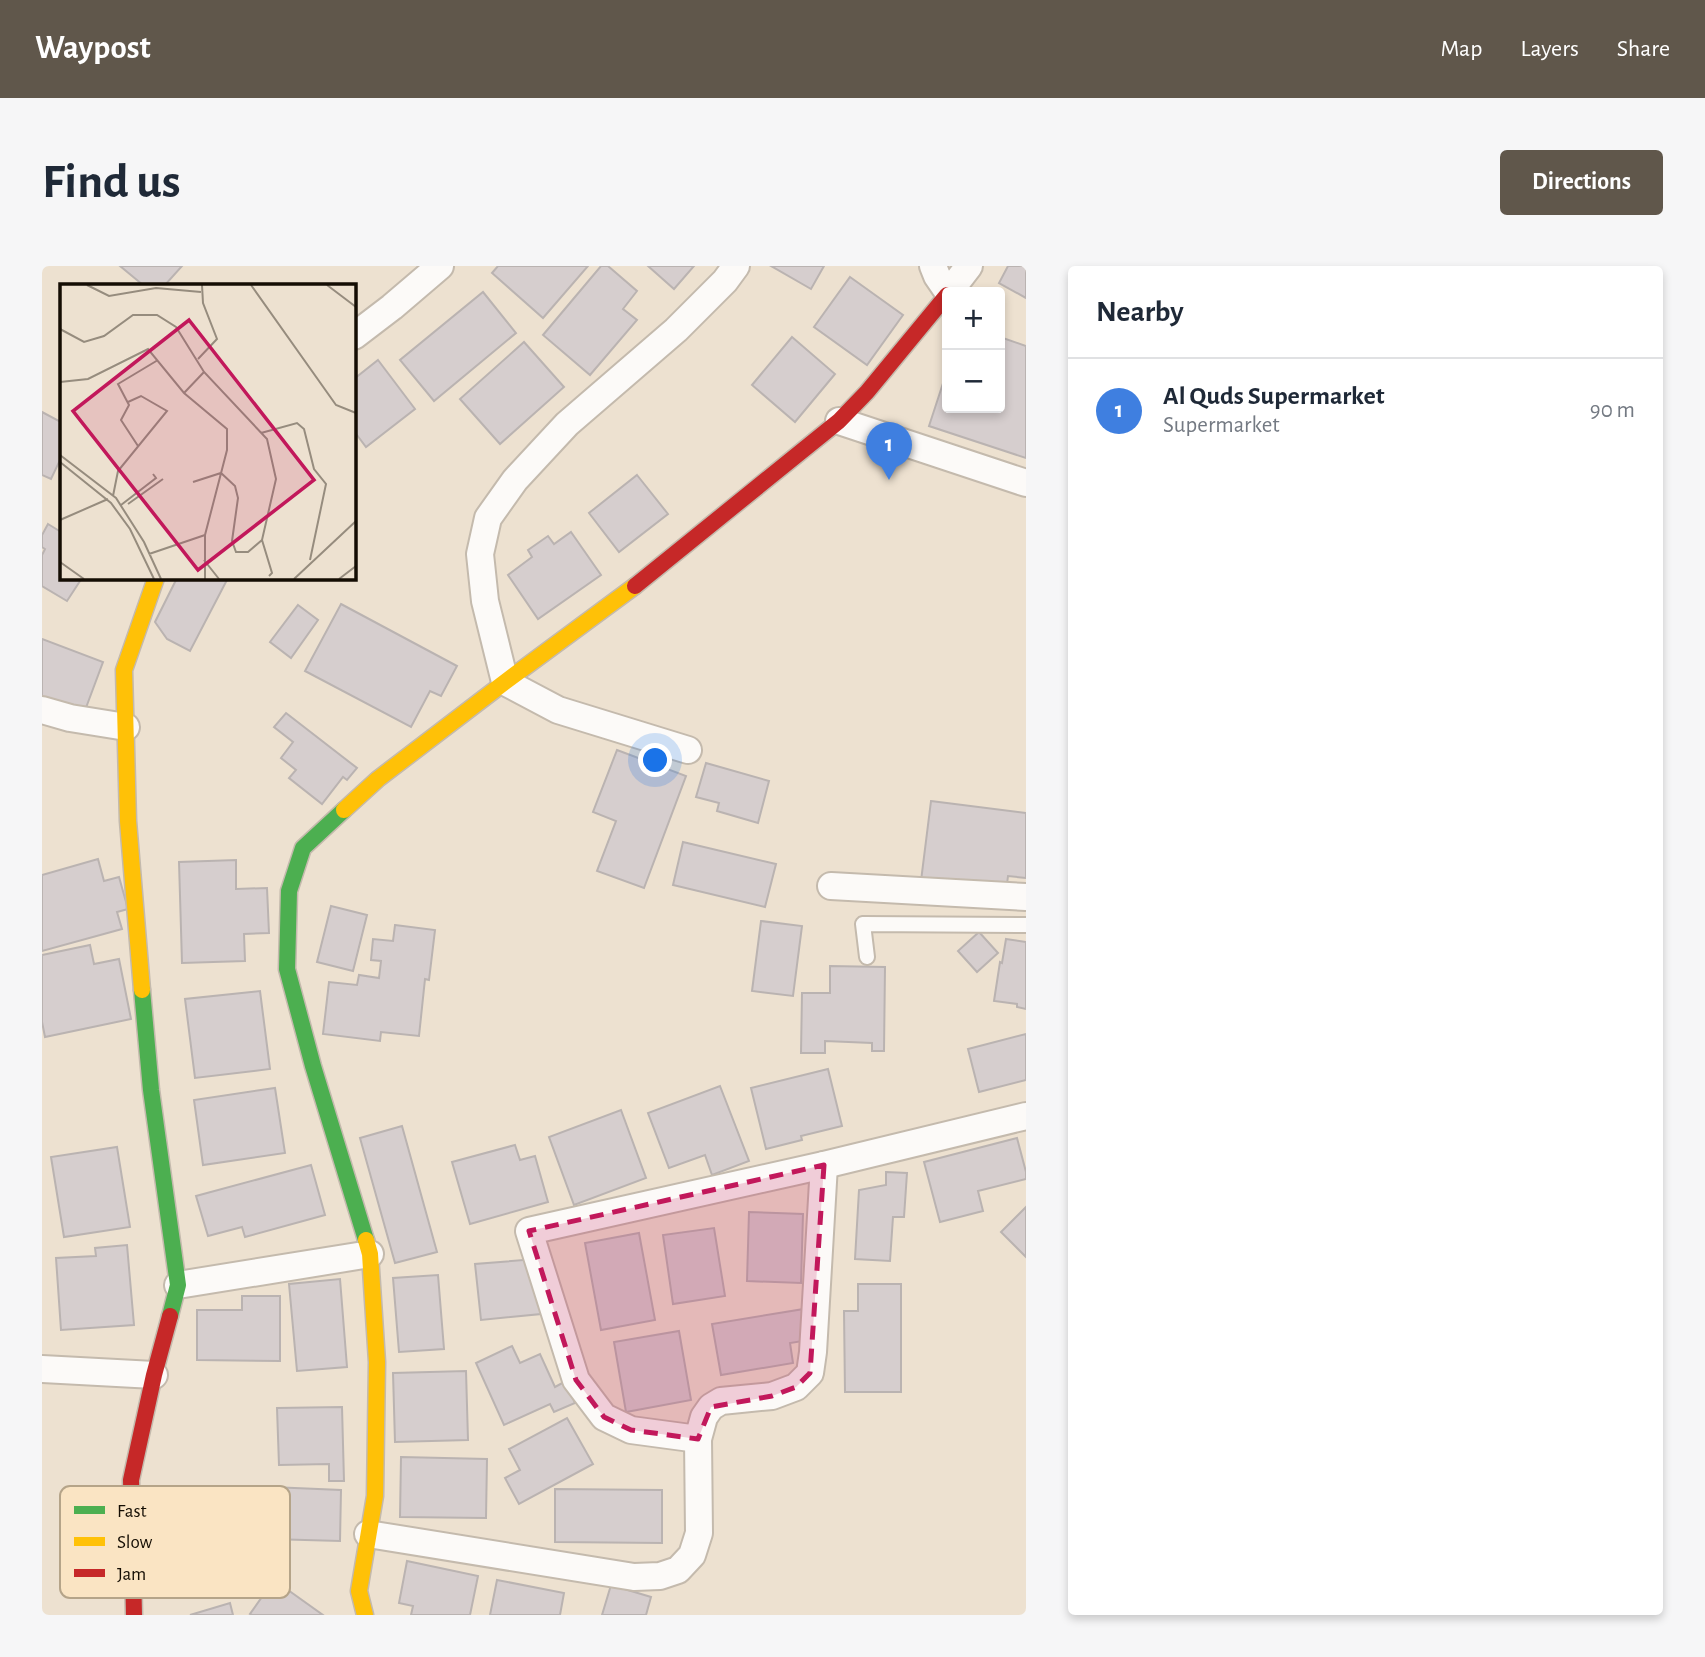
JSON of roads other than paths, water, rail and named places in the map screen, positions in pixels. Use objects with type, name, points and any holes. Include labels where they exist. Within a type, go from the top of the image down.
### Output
[{"type":"street","points":[[355,335],[440,266]]},
{"type":"street","points":[[688,750],[558,710],[505,682],[485,601],[480,555],[488,518],[515,480],[567,424],[677,330],[736,266]]},
{"type":"street","points":[[933,266],[944,287]]},
{"type":"street","points":[[953,287],[969,266]]},
{"type":"street","points":[[365,1615],[359,1591],[375,1496],[377,1362],[370,1254],[287,970],[289,891],[303,848],[378,779],[626,594],[839,421],[942,300]]},
{"type":"street","points":[[839,421],[1026,483]]},
{"type":"street","points":[[131,1486],[154,1375],[178,1285],[151,1090],[128,821],[124,670],[156,579]]},
{"type":"street","points":[[42,710],[70,718],[126,727]]},
{"type":"street","points":[[831,887],[1026,897]]},
{"type":"street","points":[[698,1439],[631,1430],[604,1417],[576,1380],[529,1231],[824,1165],[1026,1116]]},
{"type":"street","points":[[368,1534],[634,1577],[660,1576],[678,1570],[692,1555],[699,1533],[698,1439],[704,1417],[711,1407],[721,1401],[772,1396],[796,1387],[810,1373],[824,1165]]},
{"type":"street","points":[[178,1285],[370,1254]]},
{"type":"street","points":[[42,1369],[154,1375]]},
{"type":"lane","points":[[867,957],[863,924],[1026,925]]},
{"type":"place","name":"Al Quds Supermarket","points":[[889,480]]}]
